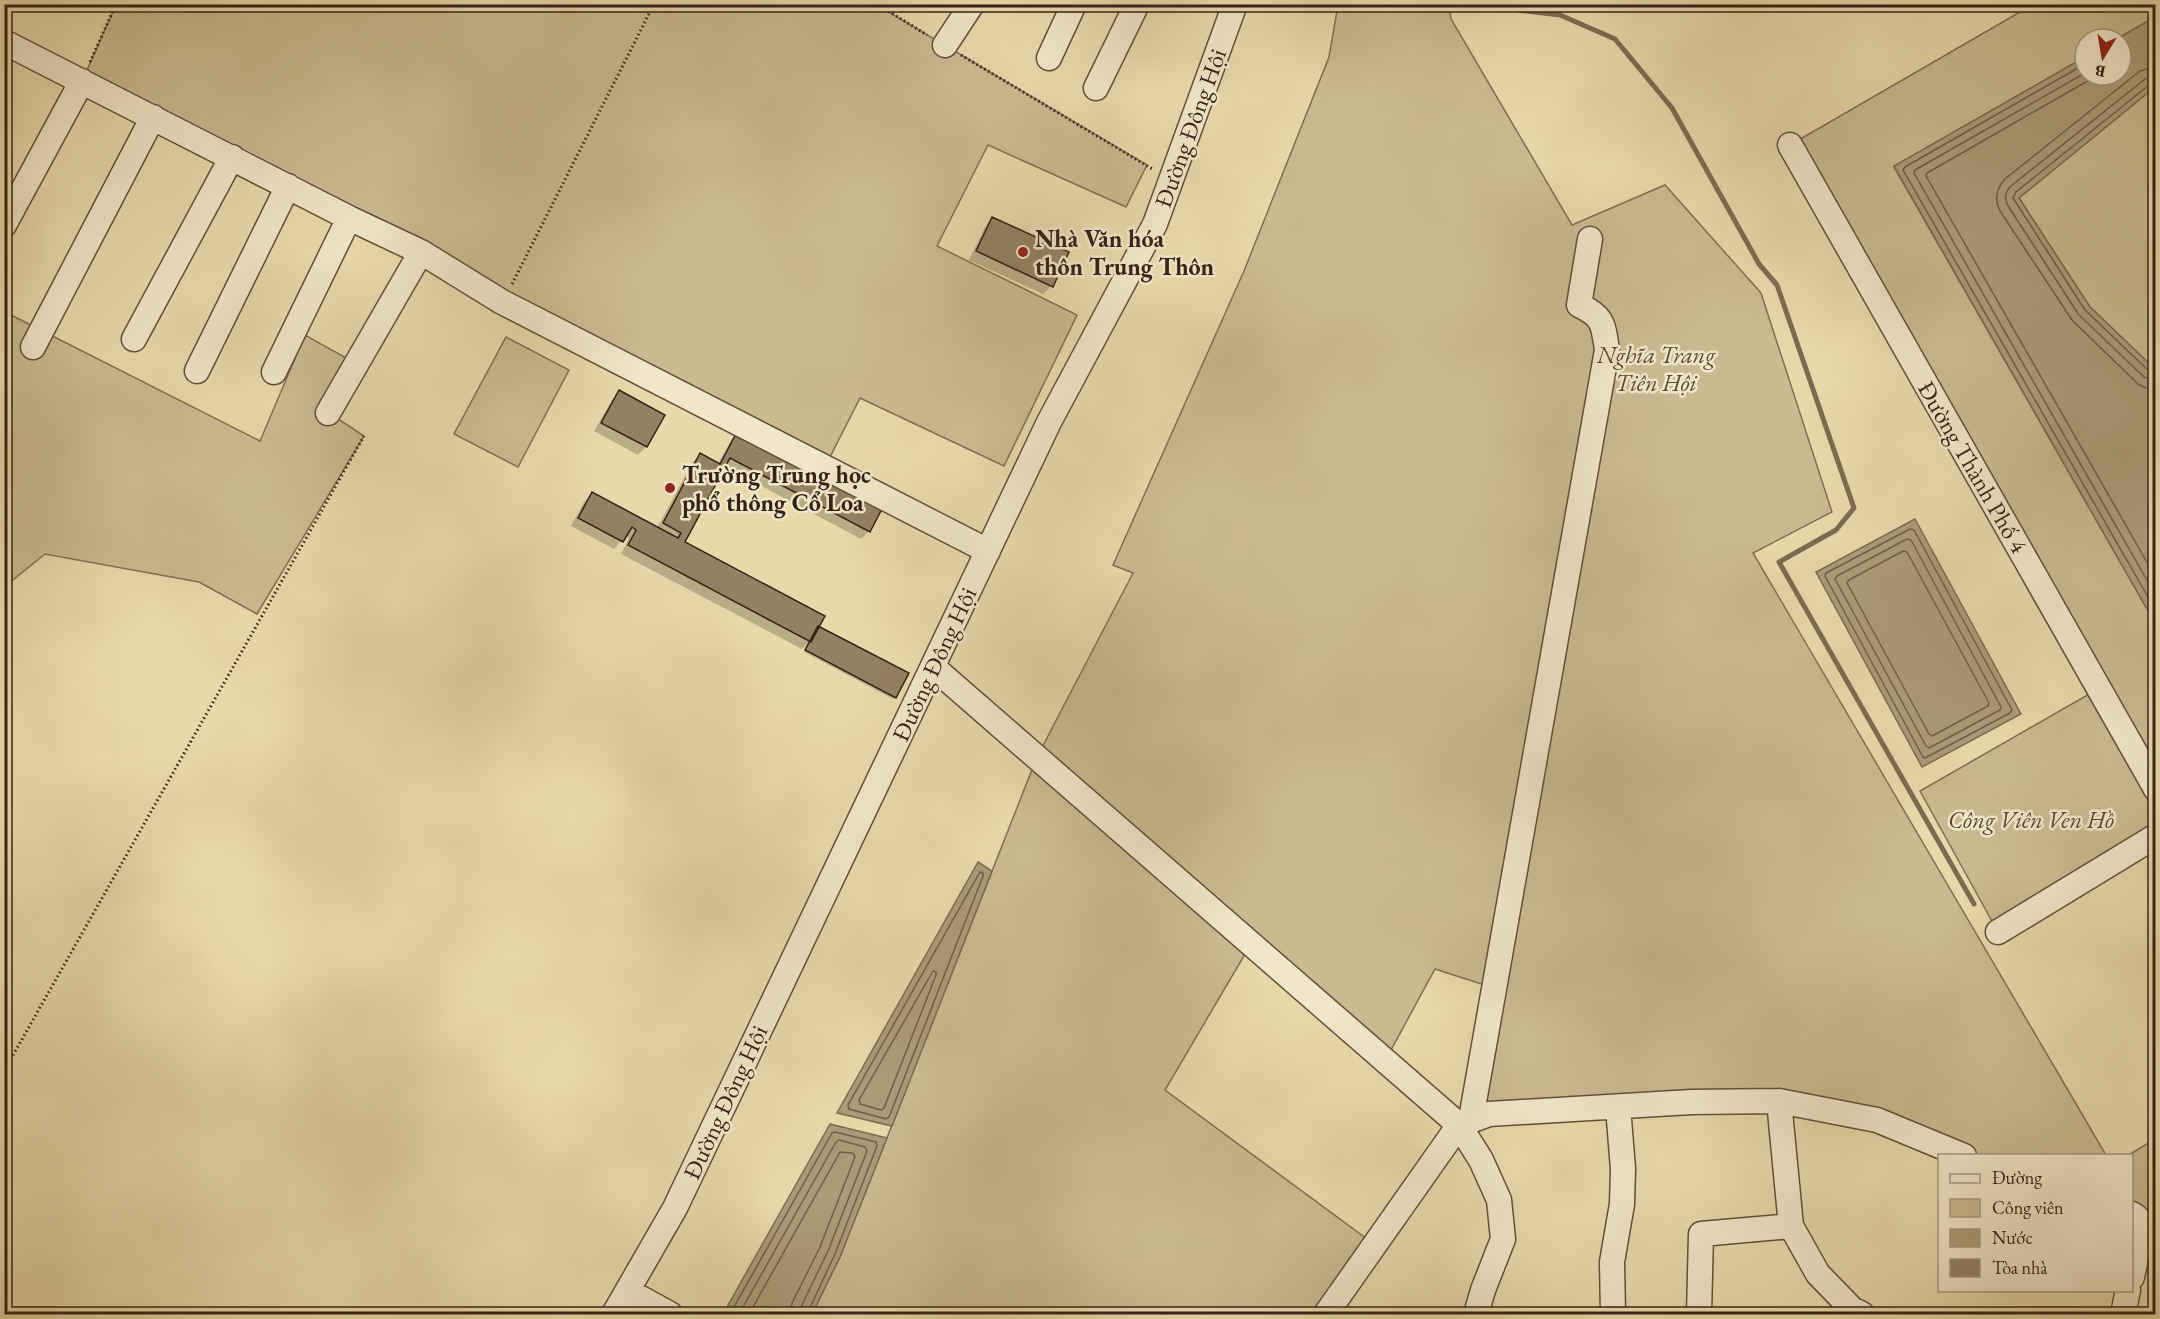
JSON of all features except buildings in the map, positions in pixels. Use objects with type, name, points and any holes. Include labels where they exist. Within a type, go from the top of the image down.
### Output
[{"type":"street","points":[[945,45],[972,4]]},
{"type":"street","points":[[1049,58],[1074,4]]},
{"type":"street","points":[[1096,88],[1137,4]]},
{"type":"street","name":"Đường Đông Hội","points":[[614,1314],[675,1208],[933,667],[942,631],[988,551],[1049,422],[1155,224],[1235,4]]},
{"type":"street","points":[[6,49],[82,81],[349,218],[421,252],[502,303],[988,551]]},
{"type":"street","points":[[4,225],[82,81]]},
{"type":"street","points":[[33,347],[153,117]]},
{"type":"street","name":"Đường Thành Phố 4","points":[[1790,145],[2156,789]]},
{"type":"street","points":[[134,339],[232,157]]},
{"type":"street","points":[[197,370],[288,186]]},
{"type":"street","points":[[274,372],[349,218]]},
{"type":"street","points":[[1326,1314],[1465,1122],[1607,350],[1603,328],[1596,313],[1579,306],[1590,239]]},
{"type":"street","points":[[328,413],[421,252]]},
{"type":"street","points":[[933,667],[1465,1122],[1499,1200],[1503,1239],[1476,1314]]},
{"type":"street","points":[[1998,932],[2156,836]]},
{"type":"street","points":[[1465,1122],[1489,1114],[1691,1102],[1779,1101],[1877,1120],[1962,1154]]},
{"type":"street","points":[[1779,1101],[1791,1226],[1818,1274],[1852,1309],[1862,1314]]},
{"type":"street","points":[[1613,1314],[1612,1262],[1622,1204],[1623,1169],[1618,1107]]},
{"type":"street","points":[[2133,1214],[2140,1221],[2142,1228],[2133,1273]]},
{"type":"street","points":[[1699,1314],[1701,1234],[1791,1226]]},
{"type":"street","points":[[628,1291],[670,1314]]},
{"type":"street","points":[[2122,1314],[2128,1292]]},
{"type":"path","points":[[82,81],[116,4]]},
{"type":"path","points":[[502,303],[654,4]]},
{"type":"path","points":[[877,4],[1171,180]]},
{"type":"path","points":[[4,1071],[364,435]]},
{"type":"green space","points":[[116,5],[877,5],[1147,165],[1126,207],[988,145],[937,246],[1077,315],[1004,466],[860,398],[825,467],[82,81]]},
{"type":"green space","name":"Nghĩa Trang Tiên Hội","points":[[1338,5],[1449,5],[1451,19],[1572,225],[1665,185],[1761,293],[1832,512],[1753,553],[2105,1154],[1964,1154],[1779,1101],[1471,1119],[1494,988],[1435,969],[1385,1061],[1251,944],[1165,1090],[1375,1245],[1339,1314],[812,1314],[840,1257],[1037,757],[1133,573],[1113,565],[1244,271],[1329,57]]},
{"type":"green space","name":"Công Viên Ven Hồ","points":[[2032,5],[2155,5],[2155,17],[2133,30],[2133,27],[2073,27],[2073,64],[1894,167],[2155,623],[2155,836],[1998,932],[1920,791],[2098,689],[1790,145]]},
{"type":"green space","points":[[2155,87],[2155,369],[2090,307],[2019,198]]},
{"type":"green space","points":[[11,315],[260,441],[305,335],[357,364],[329,413],[364,436],[257,614],[199,582],[45,554],[9,583],[5,581],[4,332]]},
{"type":"green space","points":[[506,337],[569,370],[518,467],[454,434]]},
{"type":"green space","points":[[2155,1139],[2155,1279],[2143,1220],[2133,1220],[2133,1154],[2130,1154]]},
{"type":"water","points":[[2155,17],[2155,87],[2019,198],[2090,307],[2155,369],[2155,623],[1894,166],[2073,64],[2073,87],[2133,87],[2133,30]]},
{"type":"water","points":[[1915,519],[2021,714],[1922,767],[1816,572]]},
{"type":"water","points":[[978,862],[992,871],[892,1126],[837,1113]]},
{"type":"water","points":[[830,1124],[887,1138],[840,1257],[812,1314],[723,1314]]},
{"type":"waterway","points":[[1475,5],[1560,15],[1615,39],[1672,108],[1759,264],[1777,285],[1854,508],[1836,530],[1779,562],[1974,904]]},
{"type":"place","name":"Nhà Văn hóa thôn Trung Thôn","points":[[1023,252]]},
{"type":"place","name":"Trường Trung học phổ thông Cổ Loa","points":[[670,488]]}]
